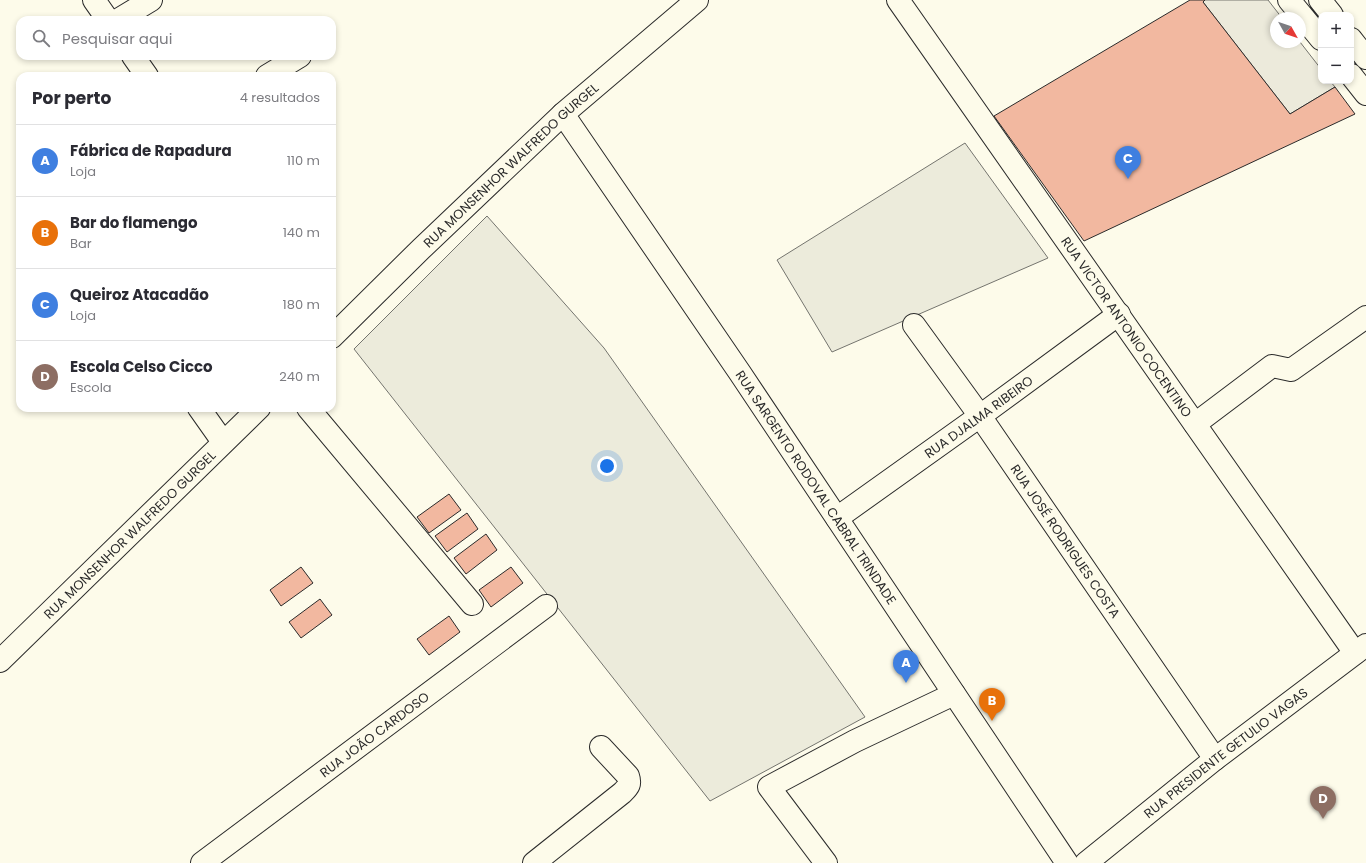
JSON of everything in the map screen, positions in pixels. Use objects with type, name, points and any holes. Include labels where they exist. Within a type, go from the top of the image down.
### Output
[{"type":"street","points":[[94,0],[105,16]]},
{"type":"street","points":[[125,16],[151,0]]},
{"type":"street","name":"RUA MONSENHOR WALFREDO GURGEL","points":[[336,333],[421,249],[563,114],[697,0]]},
{"type":"street","name":"RUA VICTOR ANTONIO COCENTINO","points":[[898,0],[1195,424],[1360,649]]},
{"type":"street","points":[[1289,0],[1318,35]]},
{"type":"street","points":[[1320,0],[1330,12]]},
{"type":"street","points":[[1354,43],[1366,58]]},
{"type":"street","points":[[136,60],[144,72]]},
{"type":"street","points":[[273,72],[293,60]]},
{"type":"street","points":[[1354,79],[1366,94]]},
{"type":"street","name":"RUA SARGENTO RODOVAL CABRAL TRINDADE","points":[[563,114],[688,296],[1067,863]]},
{"type":"street","name":"RUA DJALMA RIBEIRO","points":[[837,518],[1119,314]]},
{"type":"street","points":[[1195,424],[1272,366],[1292,370],[1366,317]]},
{"type":"street","name":"RUA JOSÉ RODRIGUES COSTA","points":[[914,325],[980,416],[1215,759]]},
{"type":"street","points":[[202,412],[223,442]]},
{"type":"street","name":"RUA MONSENHOR WALFREDO GURGEL","points":[[0,661],[255,412]]},
{"type":"street","points":[[311,412],[472,604]]},
{"type":"street","name":"RUA JOÃO CARDOSO","points":[[202,863],[546,606]]},
{"type":"street","name":"RUA PRESIDENTE GETULIO VAGAS","points":[[1086,863],[1215,759],[1360,649]]},
{"type":"street","points":[[826,863],[769,787],[855,741],[954,694]]},
{"type":"street","points":[[534,863],[628,787],[630,781],[628,776],[601,747]]},
{"type":"shaded area","points":[[1205,0],[1268,0],[1277,12],[1270,12],[1270,48],[1305,48],[1318,65],[1318,84],[1332,84],[1335,87],[1290,114],[1203,2]]},
{"type":"shaded area","points":[[965,143],[1048,258],[832,352],[777,260]]},
{"type":"shaded area","points":[[487,216],[604,348],[865,717],[710,801],[354,349]]},
{"type":"building","points":[[1190,0],[1205,0],[1203,2],[1290,114],[1335,87],[1355,114],[1084,241],[994,116]]},
{"type":"building","points":[[449,494],[461,510],[429,533],[417,517]]},
{"type":"building","points":[[467,513],[478,529],[447,552],[435,536]]},
{"type":"building","points":[[486,534],[497,550],[466,574],[454,558]]},
{"type":"building","points":[[301,567],[313,583],[281,606],[270,590]]},
{"type":"building","points":[[511,567],[523,583],[491,607],[479,590]]},
{"type":"building","points":[[320,599],[332,615],[301,638],[289,622]]},
{"type":"building","points":[[449,616],[460,632],[429,655],[417,639]]},
{"type":"place","name":"Queiroz Atacadão","points":[[1128,179]]},
{"type":"place","name":"Fábrica de Rapadura","points":[[906,683]]},
{"type":"place","name":"Bar do flamengo","points":[[992,721]]},
{"type":"place","name":"Escola Celso Cicco","points":[[1323,819]]}]
